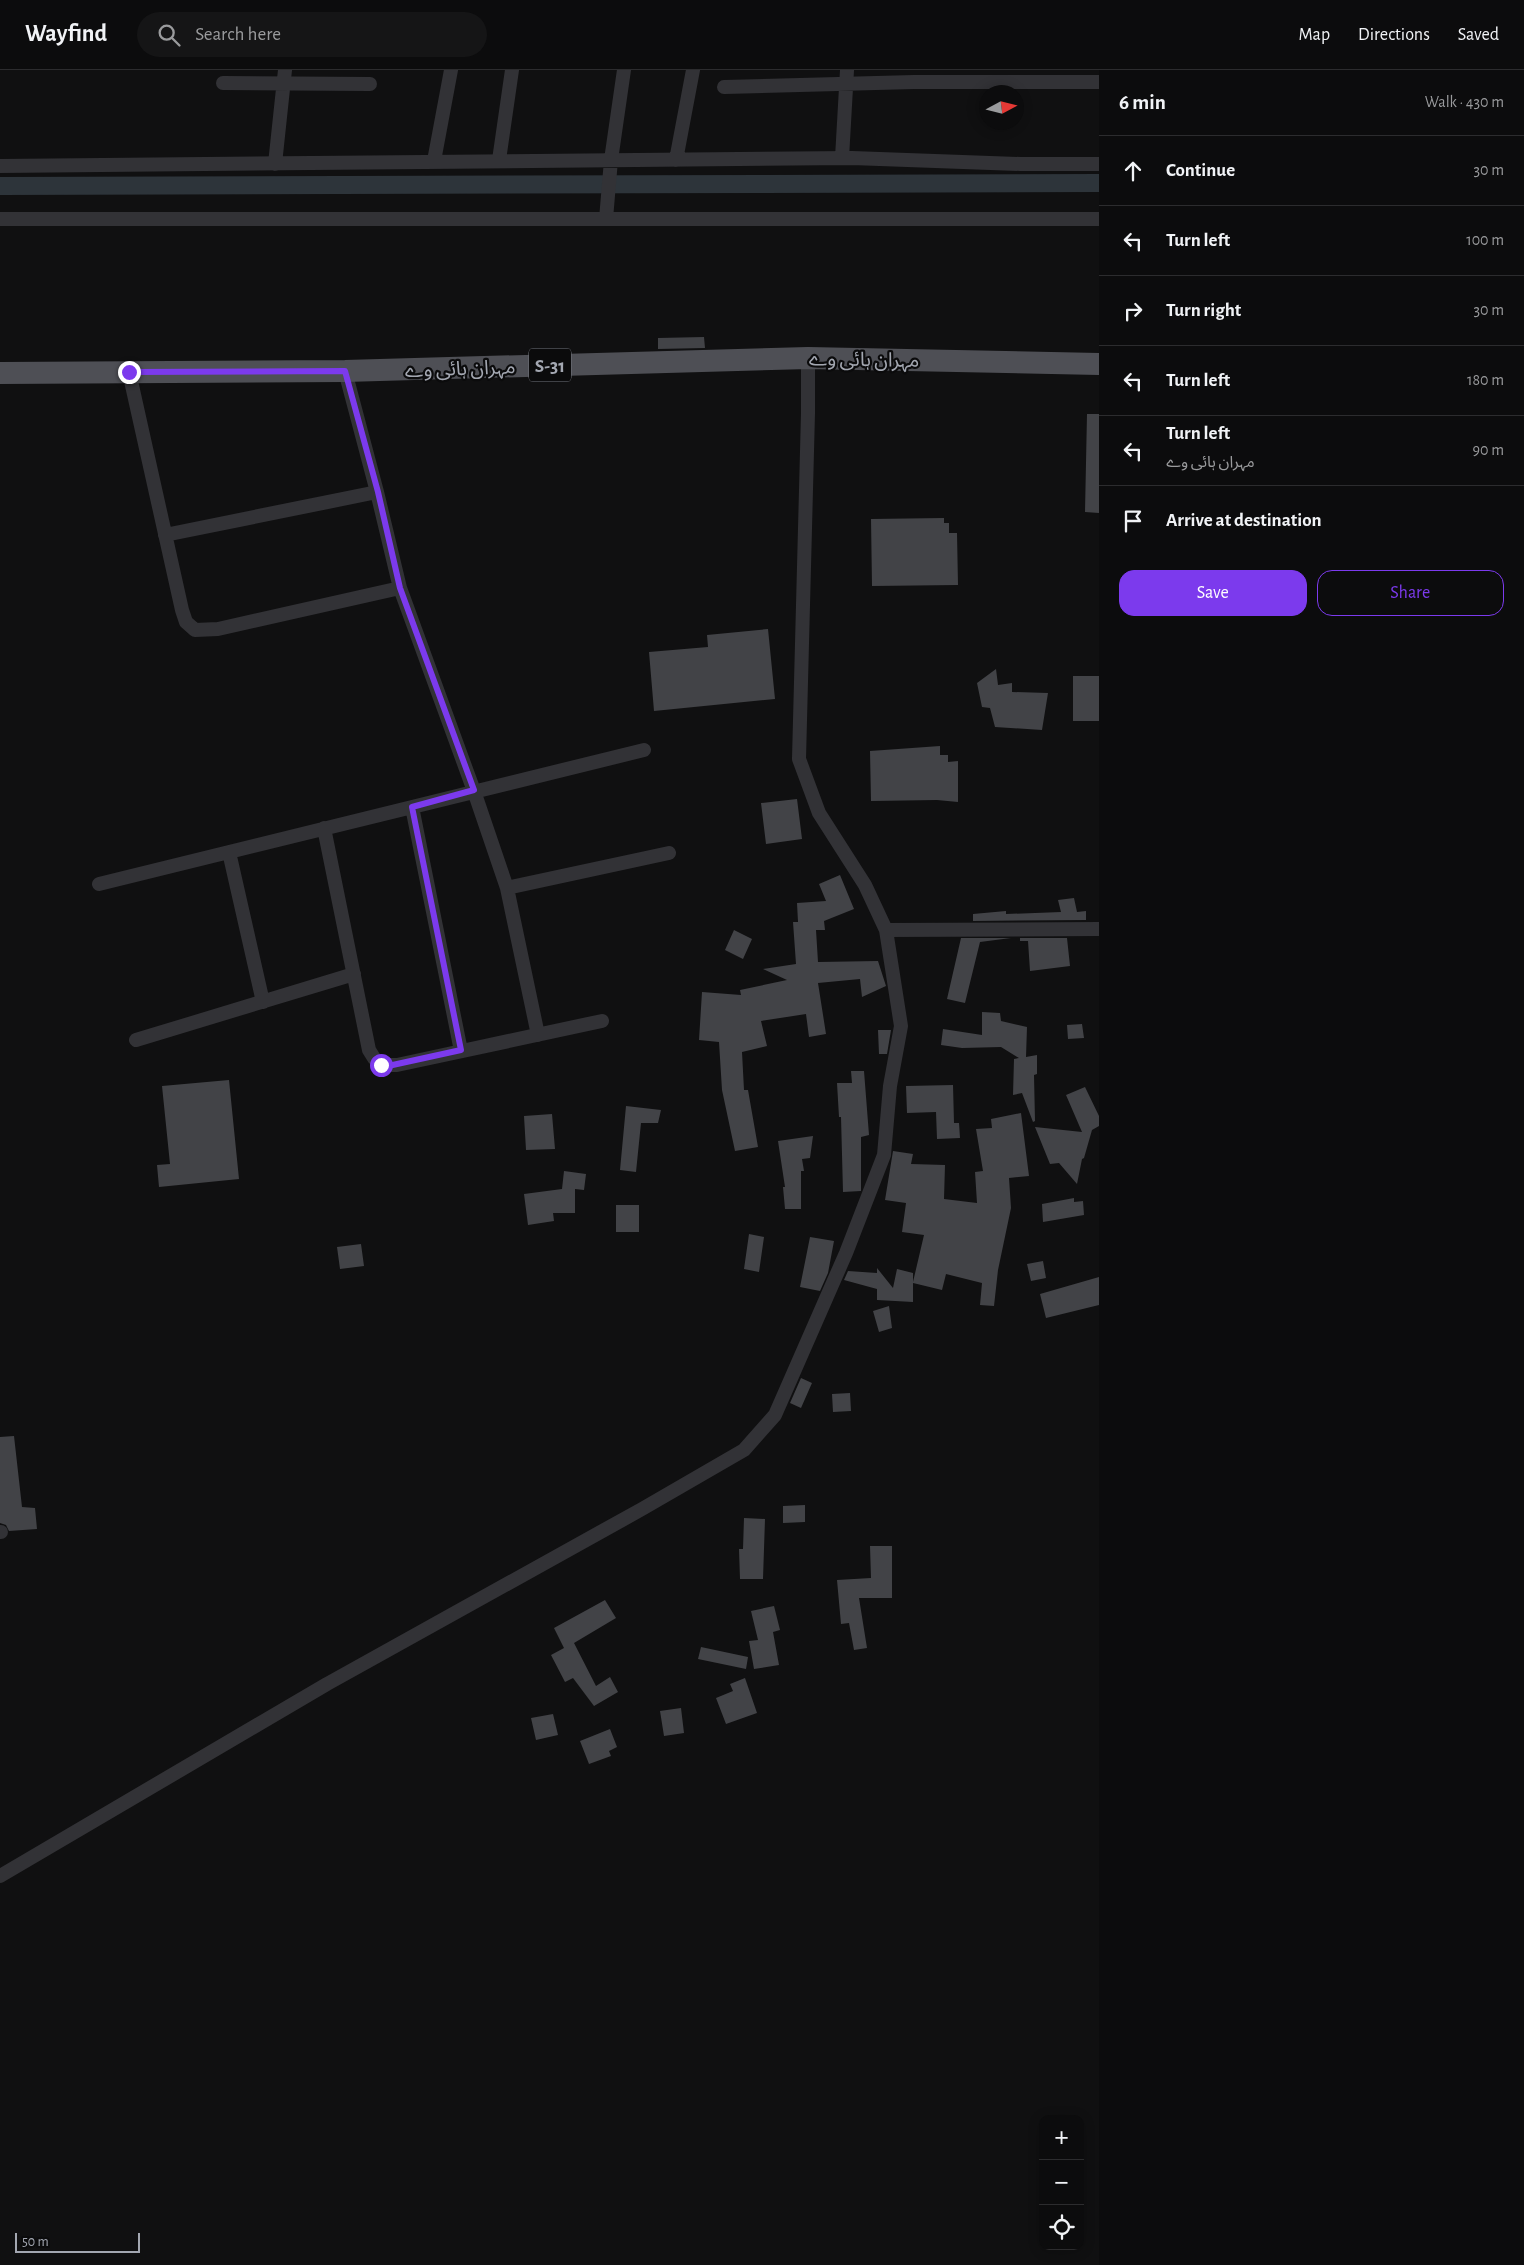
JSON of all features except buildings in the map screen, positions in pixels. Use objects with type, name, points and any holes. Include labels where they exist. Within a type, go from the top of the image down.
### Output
[{"type":"main road","name":"مہران ہائی وے","points":[[0,373],[345,371],[808,358],[1099,364]]},
{"type":"street","points":[[434,161],[451,70]]},
{"type":"street","points":[[500,160],[512,70]]},
{"type":"street","points":[[606,219],[611,160],[624,70]]},
{"type":"street","points":[[676,160],[693,70]]},
{"type":"street","points":[[275,164],[285,76]]},
{"type":"street","points":[[224,83],[285,76],[370,84]]},
{"type":"street","points":[[842,158],[847,77]]},
{"type":"street","points":[[724,87],[847,77],[1099,82]]},
{"type":"street","points":[[0,166],[842,158],[1021,164],[1099,164]]},
{"type":"street","points":[[0,219],[1099,219]]},
{"type":"street","points":[[0,1876],[327,1684],[642,1509],[744,1450],[775,1415],[846,1253],[884,1155],[890,1086],[900,1026],[886,930],[865,885],[819,812],[799,759],[808,358]]},
{"type":"street","points":[[345,371],[378,492],[400,588],[474,790],[507,888],[538,1035]]},
{"type":"street","points":[[129,372],[182,610],[186,622],[195,630],[218,629],[400,588]]},
{"type":"street","points":[[165,535],[378,492]]},
{"type":"street","points":[[100,884],[474,790],[644,750]]},
{"type":"street","points":[[412,807],[461,1050]]},
{"type":"street","points":[[324,828],[369,1050],[381,1065],[388,1066],[602,1021]]},
{"type":"street","points":[[230,852],[263,1002]]},
{"type":"street","points":[[507,888],[669,853]]},
{"type":"street","points":[[886,930],[1099,929]]},
{"type":"street","points":[[136,1040],[354,974]]},
{"type":"waterway","points":[[0,186],[1099,183]]},
{"type":"route","points":[[129,372],[345,371],[378,492],[400,588],[474,790],[412,807],[461,1050],[388,1066],[381,1065]]}]
